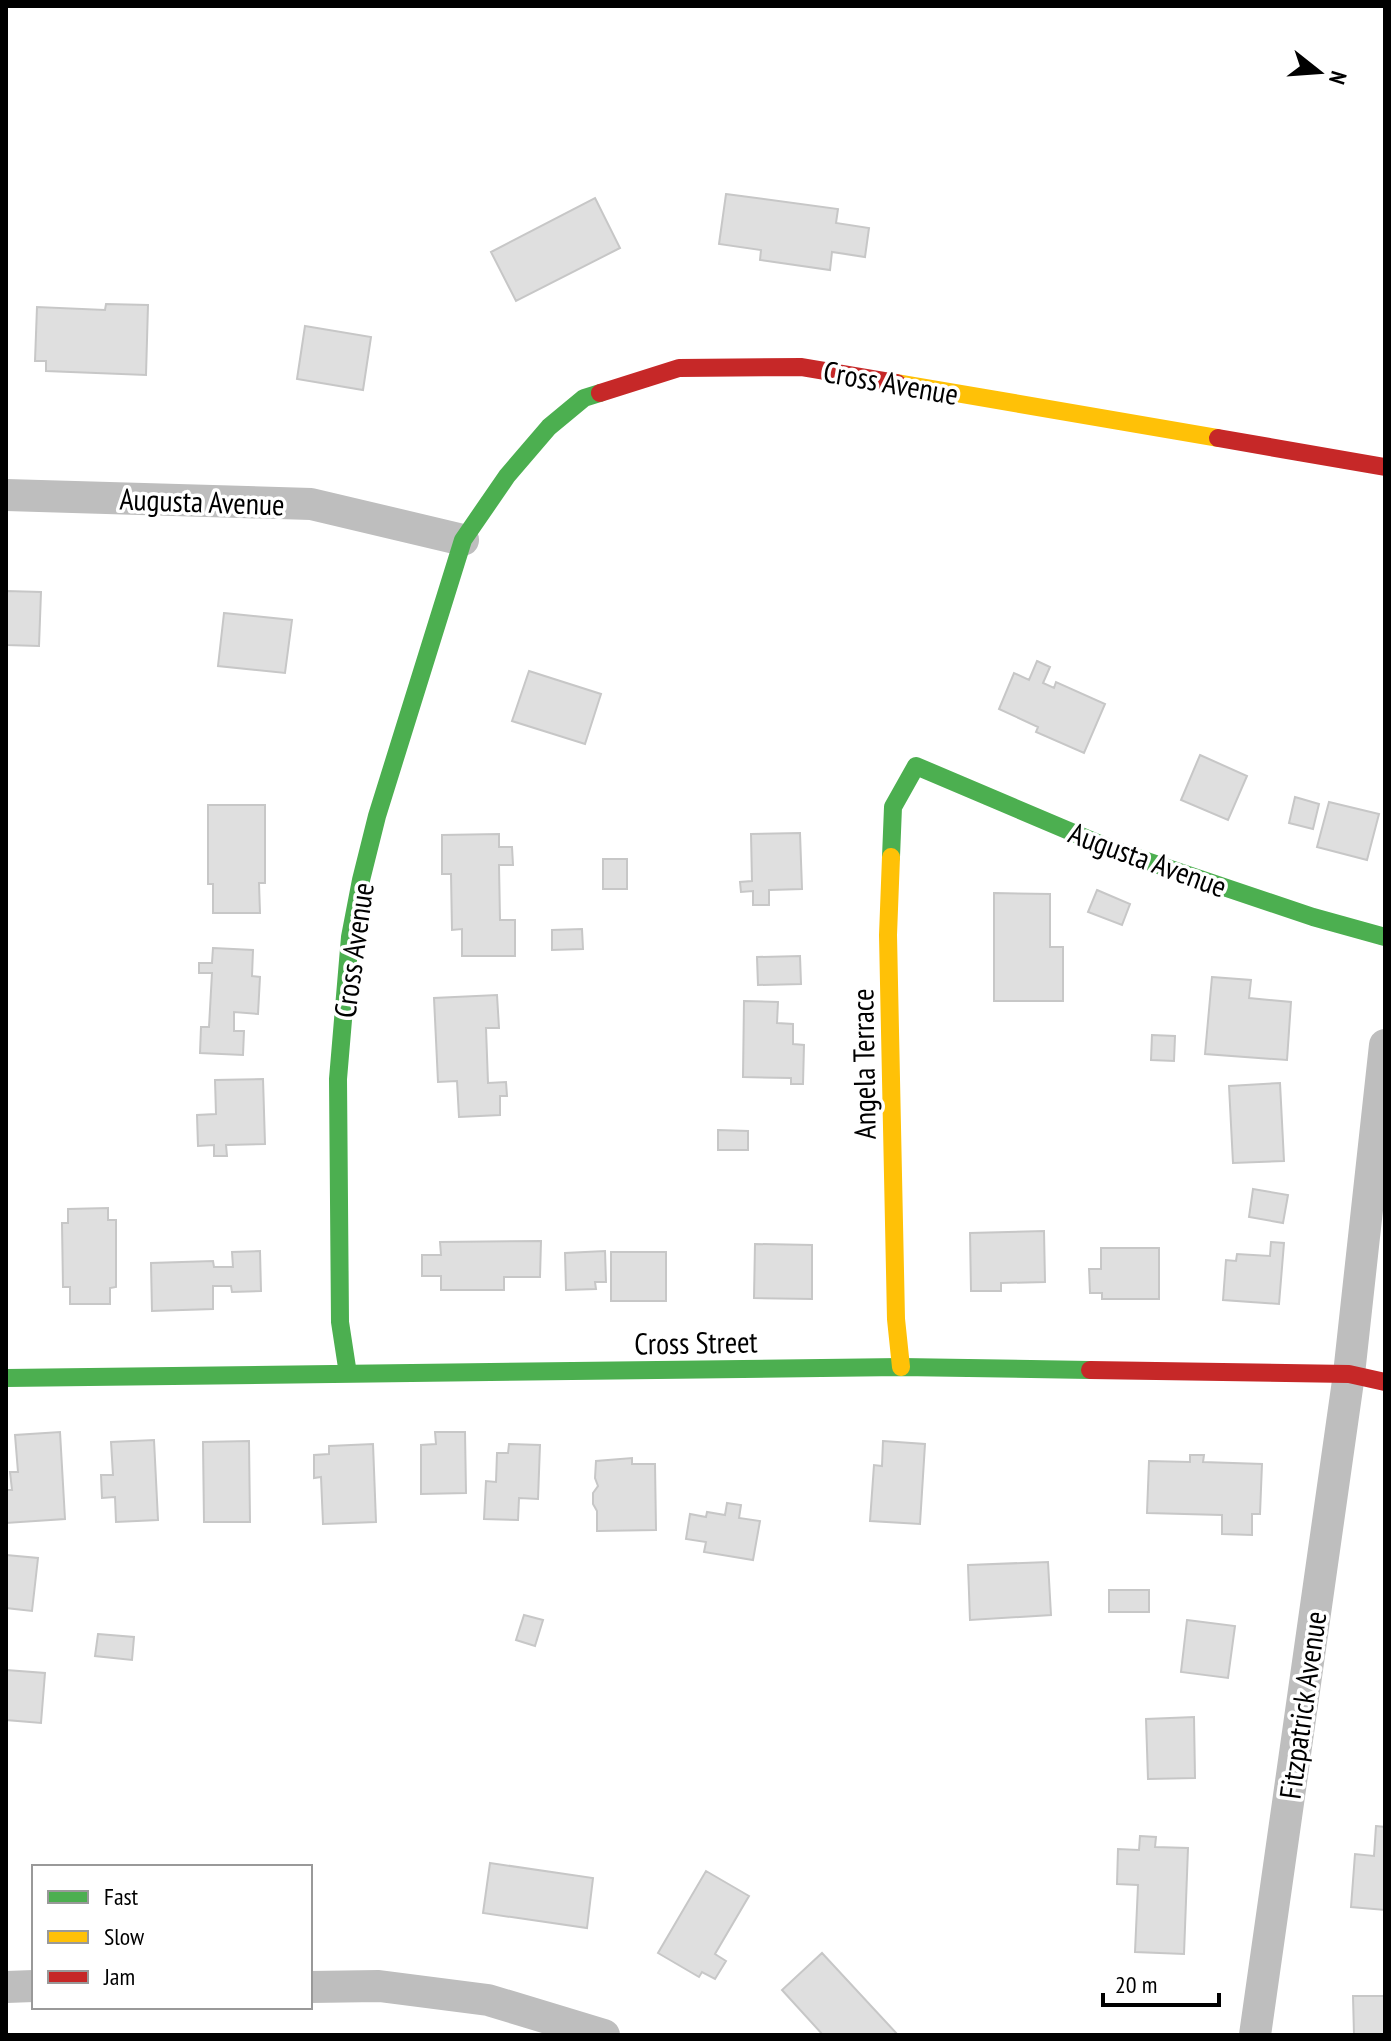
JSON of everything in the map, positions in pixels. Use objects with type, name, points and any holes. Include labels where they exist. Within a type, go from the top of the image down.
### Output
[{"type":"street","name":"Cross Avenue","points":[[348,1374],[340,1322],[338,1079],[350,937],[361,880],[377,816],[463,540],[507,476],[549,427],[584,398],[679,368],[802,367],[1385,467]]},
{"type":"street","name":"Augusta Avenue","points":[[6,495],[311,504],[463,540]]},
{"type":"street","name":"Augusta Avenue","points":[[916,766],[1114,850],[1313,917],[1385,937]]},
{"type":"street","name":"Angela Terrace","points":[[901,1367],[896,1319],[888,935],[893,807],[916,766]]},
{"type":"street","name":"Fitzpatrick Avenue","points":[[1255,2035],[1349,1374],[1385,1045]]},
{"type":"street","name":"Cross Street","points":[[6,1378],[901,1367],[1349,1374],[1385,1382]]},
{"type":"street","points":[[6,1987],[32,1986]]},
{"type":"street","points":[[312,1987],[379,1986],[488,2000],[604,2035]]},
{"type":"building","points":[[726,194],[838,209],[836,223],[869,228],[865,257],[832,252],[830,270],[760,260],[761,250],[719,244]]},
{"type":"building","points":[[595,198],[620,248],[516,301],[491,252]]},
{"type":"building","points":[[106,304],[148,305],[146,375],[46,371],[46,361],[35,361],[37,307],[105,310]]},
{"type":"building","points":[[305,326],[371,337],[363,390],[297,379]]},
{"type":"building","points":[[6,591],[41,592],[39,646],[6,645]]},
{"type":"building","points":[[224,613],[292,620],[285,673],[218,666]]},
{"type":"building","points":[[1037,661],[1050,667],[1043,683],[1054,688],[1056,682],[1105,704],[1084,753],[1036,732],[1038,727],[999,709],[1014,673],[1029,680]]},
{"type":"building","points":[[529,671],[601,694],[585,744],[512,721]]},
{"type":"building","points":[[1200,755],[1247,776],[1228,820],[1181,800]]},
{"type":"building","points":[[1295,797],[1319,804],[1313,829],[1289,823]]},
{"type":"building","points":[[1329,802],[1379,814],[1367,860],[1317,847]]},
{"type":"building","points":[[208,805],[265,805],[265,883],[259,883],[260,913],[213,913],[213,884],[208,884]]},
{"type":"building","points":[[800,833],[802,889],[769,890],[769,905],[753,905],[753,891],[741,892],[740,882],[752,881],[751,834]]},
{"type":"building","points":[[499,834],[499,847],[512,847],[513,865],[499,865],[500,920],[515,920],[515,956],[462,956],[462,929],[452,930],[451,874],[442,874],[442,835]]},
{"type":"building","points":[[603,859],[627,859],[627,889],[603,889]]},
{"type":"building","points":[[1097,890],[1130,904],[1122,925],[1088,912]]},
{"type":"building","points":[[994,893],[1050,894],[1050,947],[1063,947],[1063,1001],[994,1001]]},
{"type":"building","points":[[582,929],[583,949],[552,950],[552,930]]},
{"type":"building","points":[[213,948],[253,950],[252,976],[260,977],[258,1014],[234,1012],[234,1031],[244,1031],[243,1055],[200,1053],[201,1027],[209,1027],[212,973],[199,973],[199,963],[212,963]]},
{"type":"building","points":[[800,956],[801,984],[758,985],[757,957]]},
{"type":"building","points":[[1212,977],[1251,980],[1249,998],[1291,1002],[1287,1060],[1205,1054]]},
{"type":"building","points":[[497,995],[499,1028],[486,1028],[488,1083],[506,1082],[507,1096],[500,1096],[500,1115],[459,1117],[457,1081],[438,1082],[434,998]]},
{"type":"building","points":[[744,1001],[778,1002],[777,1023],[793,1024],[793,1044],[804,1045],[803,1084],[791,1084],[791,1078],[743,1077]]},
{"type":"building","points":[[1152,1035],[1175,1036],[1174,1061],[1151,1060]]},
{"type":"building","points":[[263,1079],[265,1144],[226,1145],[227,1156],[214,1156],[214,1145],[198,1146],[197,1115],[216,1114],[215,1080]]},
{"type":"building","points":[[1280,1083],[1284,1161],[1233,1163],[1229,1086]]},
{"type":"building","points":[[718,1130],[748,1131],[748,1150],[718,1150]]},
{"type":"building","points":[[1253,1189],[1288,1195],[1283,1223],[1249,1217]]},
{"type":"building","points":[[108,1208],[108,1220],[116,1220],[116,1287],[110,1288],[110,1304],[70,1304],[70,1287],[63,1287],[62,1223],[68,1223],[68,1209]]},
{"type":"building","points":[[1044,1231],[1045,1282],[1001,1283],[1001,1291],[971,1291],[970,1233]]},
{"type":"building","points":[[541,1241],[540,1277],[504,1277],[504,1290],[441,1290],[441,1276],[422,1276],[422,1255],[441,1255],[440,1242]]},
{"type":"building","points":[[1271,1242],[1284,1243],[1279,1304],[1223,1300],[1226,1260],[1236,1261],[1237,1254],[1270,1256]]},
{"type":"building","points":[[755,1244],[812,1245],[812,1299],[754,1298]]},
{"type":"building","points":[[1101,1248],[1159,1248],[1159,1299],[1102,1299],[1102,1293],[1090,1293],[1089,1269],[1101,1269]]},
{"type":"building","points":[[260,1251],[261,1291],[232,1292],[231,1286],[213,1286],[213,1309],[152,1311],[151,1263],[213,1261],[214,1267],[233,1267],[232,1252]]},
{"type":"building","points":[[605,1251],[606,1282],[595,1282],[596,1289],[566,1290],[565,1253]]},
{"type":"building","points":[[611,1252],[666,1252],[666,1301],[611,1301]]},
{"type":"building","points":[[60,1432],[65,1519],[6,1523],[6,1490],[12,1490],[10,1472],[18,1472],[15,1435]]},
{"type":"building","points":[[435,1432],[465,1432],[466,1493],[421,1494],[421,1445],[436,1444]]},
{"type":"building","points":[[154,1440],[158,1520],[116,1522],[115,1497],[102,1498],[101,1475],[113,1475],[111,1442]]},
{"type":"building","points":[[249,1441],[250,1522],[204,1522],[203,1442]]},
{"type":"building","points":[[883,1441],[925,1444],[920,1524],[870,1521],[874,1465],[882,1466]]},
{"type":"building","points":[[373,1444],[376,1522],[323,1524],[321,1477],[314,1478],[314,1455],[329,1454],[329,1446]]},
{"type":"building","points":[[509,1444],[540,1445],[538,1499],[519,1498],[518,1520],[484,1519],[486,1481],[496,1482],[497,1453],[508,1453]]},
{"type":"building","points":[[1190,1455],[1204,1455],[1203,1462],[1262,1464],[1260,1514],[1252,1514],[1252,1535],[1222,1534],[1222,1515],[1147,1513],[1149,1461],[1190,1462]]},
{"type":"building","points":[[632,1458],[632,1464],[655,1464],[656,1530],[597,1531],[597,1511],[593,1504],[593,1493],[598,1486],[596,1461]]},
{"type":"building","points":[[727,1503],[741,1505],[739,1518],[760,1521],[753,1560],[704,1552],[706,1542],[686,1539],[690,1514],[706,1517],[707,1512],[725,1515]]},
{"type":"building","points":[[6,1555],[38,1558],[32,1611],[6,1608]]},
{"type":"building","points":[[1048,1562],[1051,1615],[970,1620],[968,1565]]},
{"type":"building","points":[[1109,1590],[1149,1590],[1149,1612],[1109,1612]]},
{"type":"building","points":[[524,1615],[543,1620],[535,1646],[516,1640]]},
{"type":"building","points":[[1187,1620],[1235,1626],[1228,1678],[1181,1672]]},
{"type":"building","points":[[98,1634],[134,1637],[132,1660],[95,1656]]},
{"type":"building","points":[[6,1670],[45,1673],[41,1723],[6,1720]]},
{"type":"building","points":[[1194,1717],[1195,1778],[1148,1779],[1146,1719]]},
{"type":"building","points":[[1376,1826],[1385,1827],[1385,1910],[1351,1907],[1355,1854],[1374,1856]]},
{"type":"building","points":[[1140,1836],[1156,1837],[1155,1847],[1188,1848],[1184,1954],[1135,1952],[1138,1885],[1117,1884],[1118,1849],[1139,1850]]},
{"type":"building","points":[[490,1863],[593,1878],[587,1928],[483,1913]]},
{"type":"building","points":[[706,1871],[749,1896],[715,1954],[726,1961],[715,1979],[702,1972],[699,1977],[658,1953]]},
{"type":"building","points":[[822,1953],[898,2035],[823,2035],[782,1990]]},
{"type":"building","points":[[1353,1996],[1385,1996],[1385,2035],[1354,2035]]},
{"type":"traffic: fast","points":[[348,1374],[340,1322],[338,1079],[350,937],[377,816],[463,540],[507,476],[549,427],[584,398],[600,393]]},
{"type":"traffic: fast","points":[[891,857],[893,807],[916,766],[1114,850],[1313,917],[1385,937]]},
{"type":"traffic: fast","points":[[6,1378],[901,1367],[1090,1370]]},
{"type":"traffic: slow","points":[[897,383],[1218,438]]},
{"type":"traffic: slow","points":[[891,857],[888,935],[896,1319],[901,1367]]},
{"type":"traffic: jam","points":[[600,393],[679,368],[802,367],[897,383]]},
{"type":"traffic: jam","points":[[1218,438],[1385,467]]},
{"type":"traffic: jam","points":[[1090,1370],[1349,1374],[1385,1382]]}]
